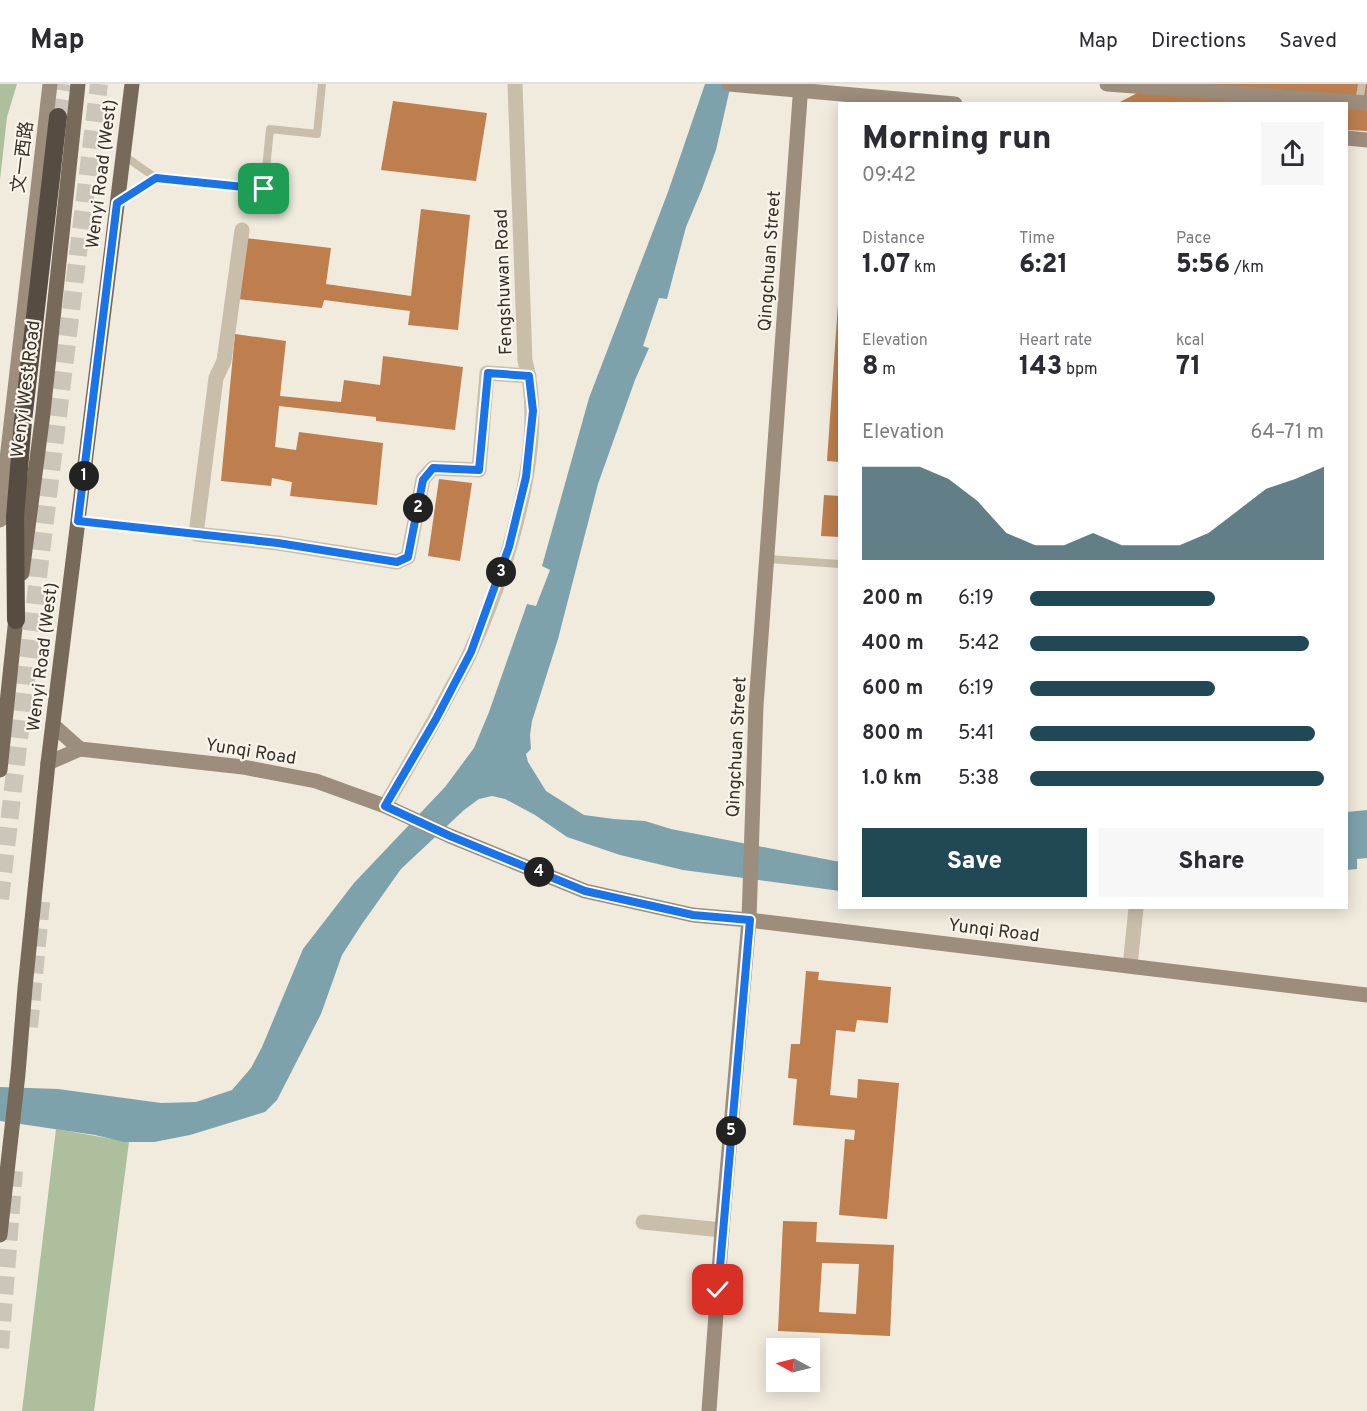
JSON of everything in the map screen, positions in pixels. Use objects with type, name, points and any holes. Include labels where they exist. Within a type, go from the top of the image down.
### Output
[{"type":"highway","points":[[16,620],[16,505],[23,421],[58,117]]},
{"type":"main road","name":"Wenyi West Road","points":[[0,770],[16,620],[43,413],[78,84]]},
{"type":"main road","name":"Wenyi Road (West)","points":[[0,1235],[48,763],[132,84]]},
{"type":"street","name":"文一西路","points":[[0,520],[50,84]]},
{"type":"street","name":"Fengshuwan Road","points":[[385,806],[436,719],[471,652],[509,547],[526,477],[533,411],[525,361],[515,84]]},
{"type":"street","points":[[729,84],[801,87],[938,102]]},
{"type":"street","points":[[1107,84],[1201,88],[1363,103]]},
{"type":"street","name":"Qingchuan Street","points":[[709,1411],[722,1230],[750,920],[756,706],[801,87]]},
{"type":"street","points":[[1348,138],[1367,140]]},
{"type":"street","points":[[242,230],[225,362],[216,378],[196,534],[278,543],[397,562],[408,557],[423,480],[433,468],[479,470],[488,373],[529,376]]},
{"type":"street","points":[[53,725],[80,749]]},
{"type":"street","name":"Yunqi Road","points":[[48,763],[80,749],[243,767],[316,781],[385,806],[450,836],[585,891],[693,915],[1367,995]]},
{"type":"street","points":[[1130,966],[1136,909]]},
{"type":"street","points":[[643,1222],[722,1230]]},
{"type":"lane","points":[[123,155],[156,178],[264,189],[270,129],[317,134],[322,84]]},
{"type":"lane","points":[[1362,84],[1363,103]]},
{"type":"lane","points":[[117,203],[156,178]]},
{"type":"lane","points":[[78,521],[196,534]]},
{"type":"lane","points":[[767,559],[838,564]]},
{"type":"green space","points":[[0,84],[17,84],[7,117],[0,180]]},
{"type":"green space","points":[[56,1129],[129,1142],[94,1411],[22,1411]]},
{"type":"water","points":[[705,84],[731,84],[716,150],[686,227],[667,299],[659,298],[643,346],[649,348],[635,380],[598,484],[558,639],[532,721],[531,749],[526,754],[528,762],[546,791],[584,815],[645,821],[671,829],[838,862],[838,891],[683,870],[620,855],[567,837],[535,815],[505,799],[492,796],[479,799],[464,810],[401,869],[362,924],[342,955],[321,1014],[277,1100],[265,1112],[190,1135],[154,1142],[124,1142],[95,1135],[0,1121],[0,1087],[58,1089],[161,1103],[196,1102],[232,1090],[251,1068],[303,949],[354,883],[445,787],[474,748],[527,604],[536,606],[550,570],[542,566],[589,398],[668,192]]},
{"type":"water","points":[[1367,810],[1367,858],[1357,859],[1357,869],[1348,870],[1348,812]]},
{"type":"building","points":[[1155,84],[1367,84],[1367,131],[1348,130],[1348,102],[1120,102]]},
{"type":"building","points":[[393,101],[487,113],[476,181],[381,170]]},
{"type":"building","points":[[421,209],[470,215],[458,330],[408,325],[410,311],[324,300],[322,308],[237,299],[245,238],[331,248],[326,284],[411,296]]},
{"type":"building","points":[[838,304],[838,462],[827,461]]},
{"type":"building","points":[[235,334],[286,341],[280,396],[341,402],[344,380],[380,385],[383,356],[463,367],[455,430],[376,421],[376,417],[279,406],[275,447],[296,450],[299,432],[383,443],[377,505],[290,496],[292,482],[272,478],[271,486],[221,481]]},
{"type":"building","points":[[439,479],[472,483],[460,561],[428,556]]},
{"type":"building","points":[[824,495],[838,496],[838,537],[821,536]]},
{"type":"building","points":[[806,971],[819,972],[818,980],[891,987],[888,1023],[857,1020],[855,1032],[836,1030],[830,1095],[857,1098],[858,1079],[899,1083],[887,1219],[839,1215],[845,1139],[854,1140],[855,1130],[793,1125],[797,1079],[788,1078],[791,1044],[800,1044]]},
{"type":"building","points":[[783,1221],[817,1222],[816,1242],[894,1245],[890,1336],[778,1331]],"holes":[[[822,1263],[859,1264],[856,1314],[819,1312]]]},
{"type":"tunnel","points":[[58,117],[63,84]]},
{"type":"tunnel","points":[[0,899],[99,84]]},
{"type":"tunnel","points":[[29,1027],[42,893]]},
{"type":"tunnel","points":[[0,1348],[14,1171]]},
{"type":"route","points":[[264,189],[156,178],[117,203],[78,521],[278,543],[397,562],[408,557],[423,480],[433,468],[479,470],[488,373],[529,376],[533,411],[526,477],[509,547],[471,652],[436,719],[385,806],[450,836],[585,891],[693,915],[750,920],[718,1290]]}]
